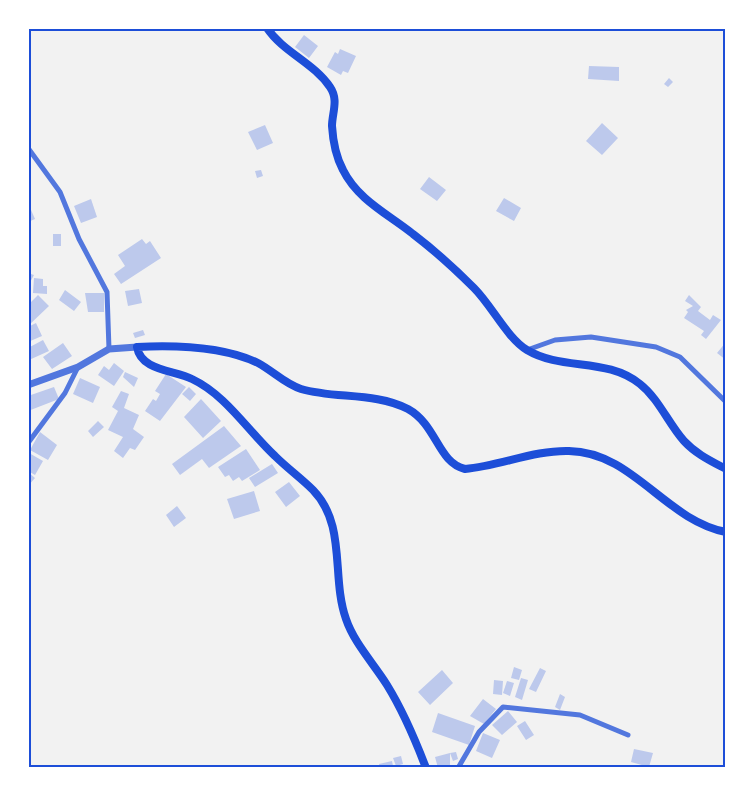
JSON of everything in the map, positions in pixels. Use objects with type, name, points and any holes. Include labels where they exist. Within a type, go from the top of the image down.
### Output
[{"type":"main road","points":[[267,28],[316,71],[332,89],[335,108],[332,124],[334,143],[338,158],[350,183],[468,282],[527,350],[544,357],[603,367],[640,383],[654,398],[684,441],[702,456],[726,469]]},
{"type":"main road","points":[[426,768],[406,719],[347,622],[341,603],[334,528],[328,509],[313,490],[275,456],[208,387],[191,378],[150,365],[141,359],[137,347],[224,352],[259,364],[300,389],[394,403],[423,420],[434,434],[447,459],[455,467],[465,469],[484,467],[570,450],[591,454],[623,468],[673,508],[697,523],[726,532]]},
{"type":"street","points":[[28,148],[60,192],[79,239],[107,292],[109,348]]},
{"type":"street","points":[[527,350],[555,340],[591,337],[656,347],[680,357],[726,402]]},
{"type":"street","points":[[28,385],[78,367],[109,348],[137,347]]},
{"type":"street","points":[[28,443],[65,393],[78,367]]},
{"type":"street","points":[[458,768],[479,732],[502,707],[580,715],[628,735]]},
{"type":"building","points":[[304,35],[318,46],[309,58],[295,47]]},
{"type":"building","points":[[340,49],[356,56],[348,73],[343,71],[341,75],[327,67],[335,52],[338,54]]},
{"type":"building","points":[[589,66],[619,67],[619,81],[588,79]]},
{"type":"building","points":[[669,78],[673,82],[668,87],[664,84]]},
{"type":"building","points":[[602,123],[618,138],[602,155],[586,141]]},
{"type":"building","points":[[265,125],[273,143],[257,150],[248,132]]},
{"type":"building","points":[[261,170],[263,176],[257,178],[255,171]]},
{"type":"building","points":[[429,177],[446,190],[437,201],[420,189]]},
{"type":"building","points":[[504,198],[521,208],[514,221],[496,211]]},
{"type":"building","points":[[91,199],[97,217],[81,223],[74,206]]},
{"type":"building","points":[[28,203],[35,219],[28,222]]},
{"type":"building","points":[[53,234],[61,234],[61,246],[53,246]]},
{"type":"building","points":[[142,239],[146,244],[150,241],[161,258],[121,284],[114,274],[125,266],[118,255]]},
{"type":"building","points":[[28,273],[34,275],[28,286]]},
{"type":"building","points":[[34,278],[43,279],[43,286],[47,286],[47,294],[33,293]]},
{"type":"building","points":[[139,289],[142,303],[128,306],[125,291]]},
{"type":"building","points":[[65,290],[81,302],[74,311],[59,300]]},
{"type":"building","points":[[85,293],[104,293],[104,312],[88,312]]},
{"type":"building","points":[[38,295],[49,306],[28,326],[28,305]]},
{"type":"building","points":[[689,295],[701,307],[698,311],[710,320],[713,315],[721,320],[706,339],[701,335],[704,331],[684,318],[688,312],[686,310],[693,306],[685,301]]},
{"type":"building","points":[[36,323],[42,336],[28,342],[28,327]]},
{"type":"building","points":[[143,330],[145,335],[135,338],[133,333]]},
{"type":"building","points":[[43,340],[49,351],[29,360],[28,348]]},
{"type":"building","points":[[726,342],[726,360],[717,353]]},
{"type":"building","points":[[63,343],[72,356],[52,369],[43,357]]},
{"type":"building","points":[[114,363],[124,371],[114,386],[98,375],[104,366],[109,370]]},
{"type":"building","points":[[125,372],[138,378],[134,387],[123,377]]},
{"type":"building","points":[[166,374],[186,387],[160,421],[145,411],[153,399],[156,401],[160,394],[155,391]]},
{"type":"building","points":[[80,378],[100,387],[93,403],[73,394]]},
{"type":"building","points":[[54,387],[59,399],[28,411],[28,396]]},
{"type":"building","points":[[189,387],[196,394],[190,401],[182,394]]},
{"type":"building","points":[[121,391],[129,394],[124,408],[139,415],[133,429],[144,437],[135,450],[130,448],[123,458],[114,451],[123,437],[108,430],[118,411],[112,407]]},
{"type":"building","points":[[201,399],[221,421],[203,438],[184,417]]},
{"type":"building","points":[[98,421],[104,427],[93,437],[88,431]]},
{"type":"building","points":[[224,426],[241,446],[209,468],[202,459],[180,475],[172,464]]},
{"type":"building","points":[[40,432],[57,445],[48,460],[30,450]]},
{"type":"building","points":[[246,449],[260,470],[242,481],[239,477],[233,481],[229,475],[225,477],[218,467]]},
{"type":"building","points":[[29,453],[43,461],[35,475],[28,471]]},
{"type":"building","points":[[272,464],[278,473],[255,487],[249,478]]},
{"type":"building","points":[[28,472],[35,478],[28,486]]},
{"type":"building","points":[[289,482],[300,496],[286,507],[275,492]]},
{"type":"building","points":[[254,491],[260,511],[234,519],[227,499]]},
{"type":"building","points":[[177,506],[186,518],[174,527],[166,515]]},
{"type":"building","points":[[514,667],[522,670],[519,680],[511,678]]},
{"type":"building","points":[[540,668],[546,671],[536,692],[529,689]]},
{"type":"building","points":[[442,670],[453,683],[430,705],[418,692]]},
{"type":"building","points":[[521,678],[528,680],[522,700],[515,697]]},
{"type":"building","points":[[494,680],[503,681],[502,695],[493,694]]},
{"type":"building","points":[[507,681],[514,683],[510,696],[503,693]]},
{"type":"building","points":[[560,694],[565,697],[560,710],[555,707]]},
{"type":"building","points":[[483,699],[496,709],[484,724],[470,716]]},
{"type":"building","points":[[508,711],[517,722],[502,735],[492,725]]},
{"type":"building","points":[[438,713],[475,726],[469,745],[432,732]]},
{"type":"building","points":[[525,721],[534,735],[526,740],[517,726]]},
{"type":"building","points":[[483,733],[500,740],[492,758],[476,751]]},
{"type":"building","points":[[634,749],[653,753],[649,767],[631,762]]},
{"type":"building","points":[[456,752],[458,759],[453,761],[450,753]]},
{"type":"building","points":[[450,753],[450,768],[438,768],[435,757]]},
{"type":"building","points":[[401,756],[403,764],[396,766],[393,758]]},
{"type":"building","points":[[392,761],[393,766],[380,768],[379,764]]}]
